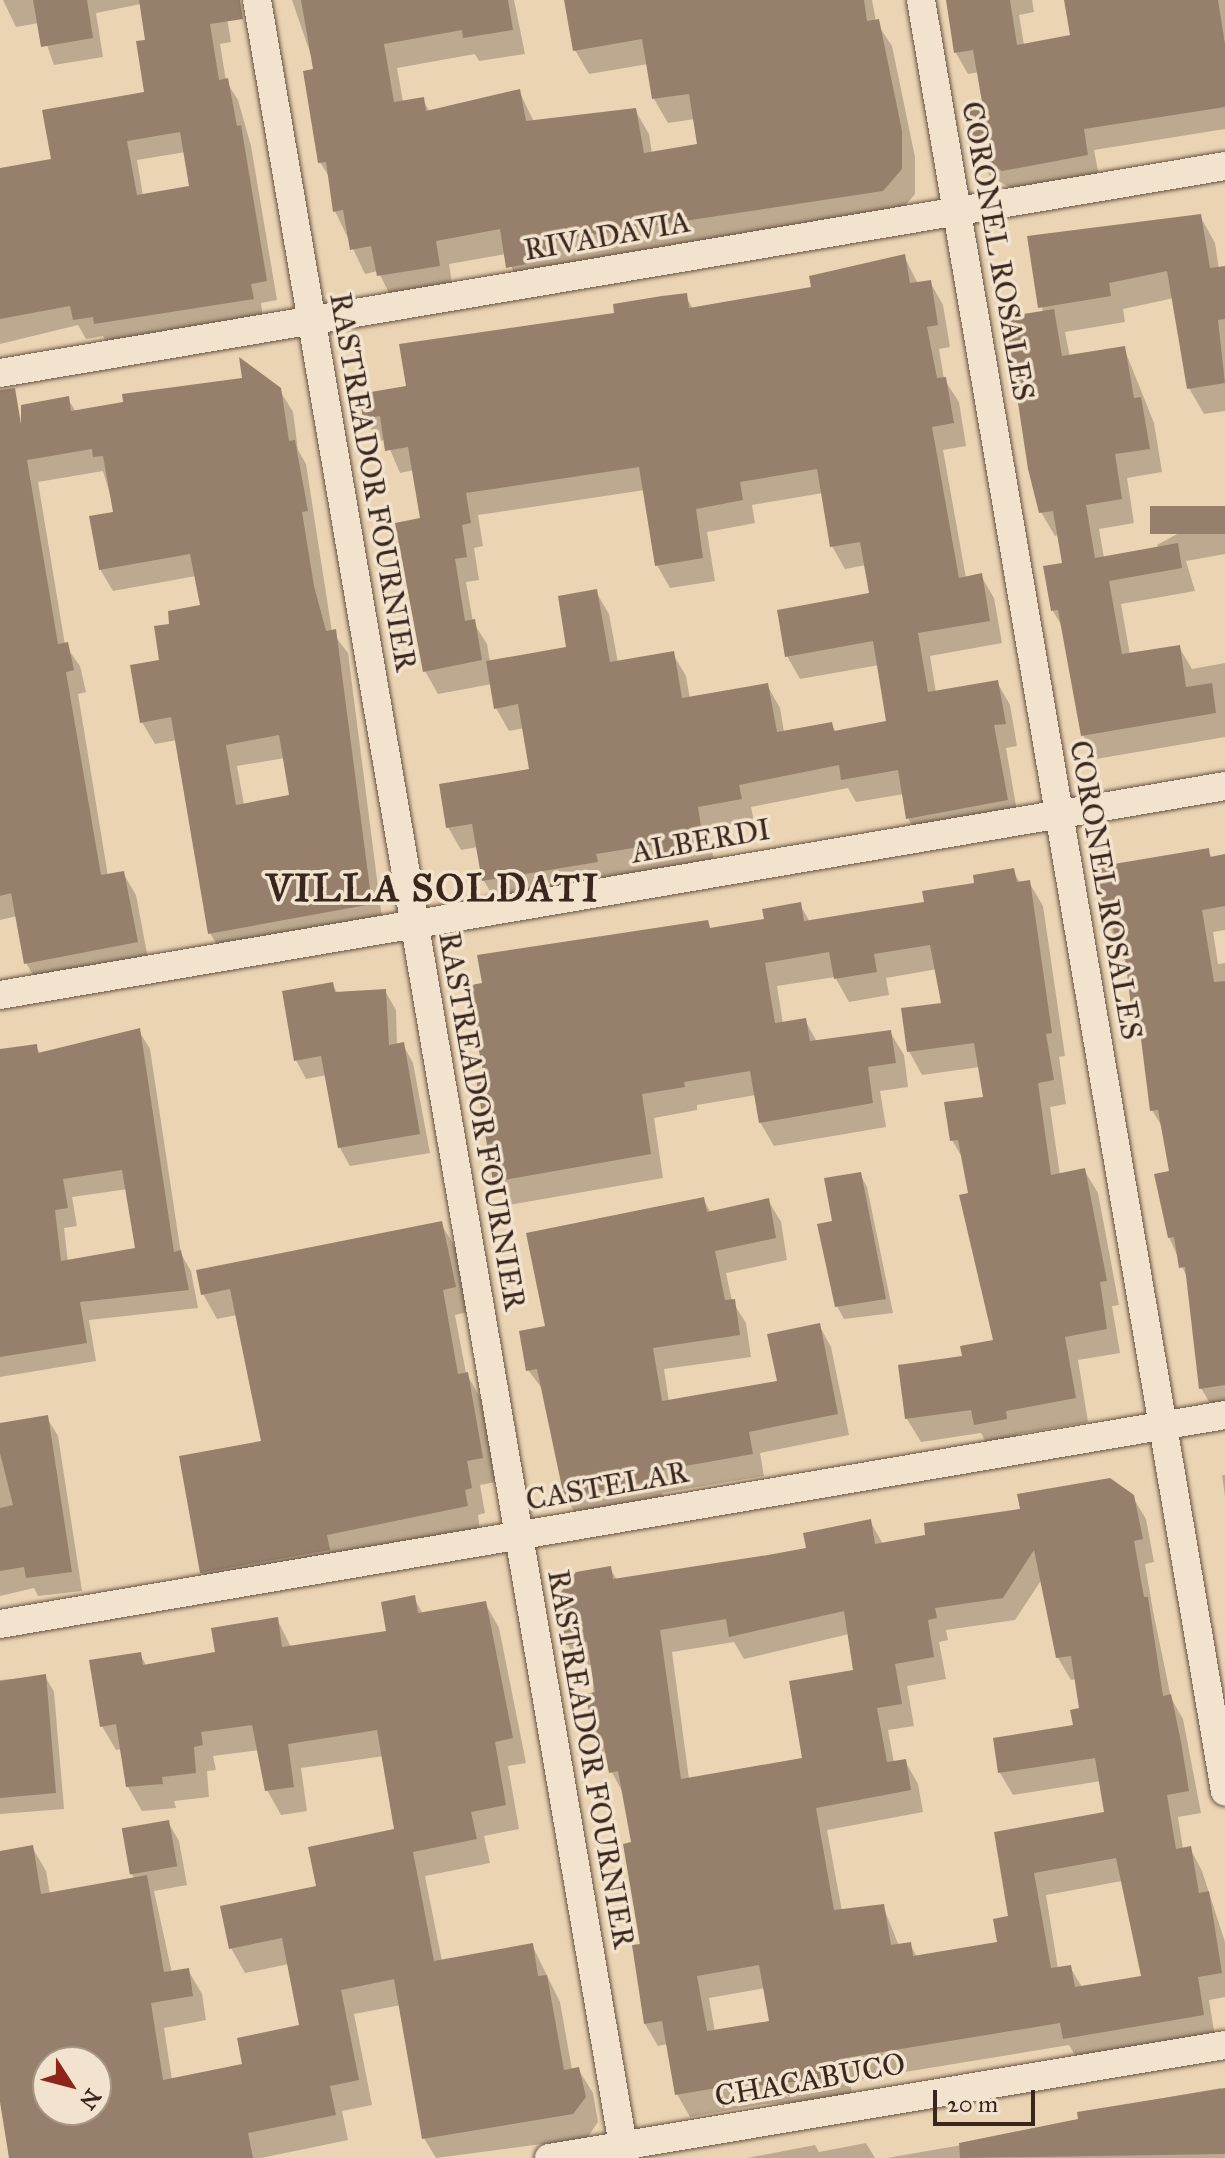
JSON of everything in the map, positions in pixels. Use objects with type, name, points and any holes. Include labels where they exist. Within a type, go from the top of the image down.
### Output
[{"type":"street","name":"RASTREADOR FOURNIER","points":[[257,0],[624,2152]]},
{"type":"street","name":"CORONEL ROSALES","points":[[921,0],[1225,1791]]},
{"type":"street","name":"RIVADAVIA","points":[[0,373],[1225,166]]},
{"type":"street","name":"ALBERDI","points":[[0,995],[1225,786]]},
{"type":"street","name":"CASTELAR","points":[[0,1624],[1225,1415]]},
{"type":"street","name":"CHACABUCO","points":[[549,2158],[624,2152],[1225,2045]]},
{"type":"building","points":[[33,0],[87,0],[93,38],[41,47]]},
{"type":"building","points":[[139,0],[240,0],[243,19],[210,24],[219,80],[228,78],[237,126],[241,125],[267,281],[251,284],[254,299],[94,324],[93,317],[73,320],[70,306],[0,319],[0,168],[51,159],[42,110],[144,92],[136,41],[145,40]],"holes":[[[180,132],[189,186],[137,195],[127,141]]]},
{"type":"building","points":[[301,0],[508,0],[513,30],[463,38],[462,30],[384,44],[394,102],[424,97],[426,111],[520,89],[526,121],[636,108],[644,153],[697,144],[689,94],[652,99],[642,39],[573,51],[564,0],[864,0],[867,21],[879,19],[902,131],[902,169],[883,191],[545,242],[548,260],[506,268],[500,229],[436,241],[440,266],[377,276],[371,246],[350,250],[343,210],[333,212],[326,162],[318,163],[303,71],[313,69]]},
{"type":"building","points":[[946,0],[1010,0],[1017,45],[1070,35],[1064,0],[1218,0],[1225,44],[1225,107],[1084,129],[1088,155],[1002,171],[974,154],[969,104],[982,102],[973,50],[954,53]]},
{"type":"building","points":[[1201,214],[1210,268],[1225,266],[1225,319],[1218,320],[1225,383],[1187,389],[1167,271],[1109,283],[1111,296],[1038,308],[1027,236]]},
{"type":"building","points":[[905,254],[910,283],[931,280],[938,325],[927,327],[937,378],[946,377],[954,423],[932,427],[959,578],[982,573],[990,621],[918,633],[928,692],[998,680],[1006,724],[994,725],[1008,800],[906,819],[898,770],[841,780],[839,765],[739,785],[742,799],[698,807],[705,852],[655,861],[652,845],[596,854],[598,862],[482,881],[472,824],[446,828],[439,784],[529,769],[518,704],[494,709],[486,661],[566,647],[558,596],[597,589],[610,662],[674,651],[682,698],[768,683],[777,732],[832,722],[834,731],[886,721],[873,641],[785,657],[777,610],[869,593],[860,542],[830,547],[817,469],[740,482],[743,500],[696,509],[703,558],[655,566],[639,467],[466,493],[471,523],[462,525],[467,557],[455,559],[465,621],[475,619],[482,660],[423,672],[395,523],[420,518],[408,447],[385,451],[380,416],[363,419],[359,394],[406,386],[399,344],[614,313],[613,304],[662,296],[687,293],[689,308],[811,287],[809,276]]},
{"type":"building","points":[[1054,309],[1062,356],[1125,346],[1134,398],[1141,397],[1150,449],[1115,454],[1122,499],[1086,505],[1095,558],[1178,543],[1182,568],[1109,581],[1122,654],[1180,645],[1186,687],[1212,683],[1216,713],[1081,736],[1058,610],[1051,611],[1043,566],[1062,563],[1053,511],[1039,513],[1028,469],[1005,317]]},
{"type":"building","points":[[239,357],[281,388],[289,441],[295,440],[308,511],[302,512],[314,586],[326,631],[336,629],[372,904],[208,934],[171,717],[140,723],[130,665],[159,660],[154,626],[169,624],[168,611],[200,605],[190,554],[99,570],[89,516],[113,512],[103,456],[93,457],[92,449],[27,460],[58,644],[68,642],[74,670],[66,672],[101,875],[124,871],[138,942],[24,964],[11,893],[0,896],[0,390],[15,388],[21,424],[21,405],[69,396],[71,411],[123,402],[122,394],[242,378]],"holes":[[[279,735],[289,795],[236,805],[226,745]]]},
{"type":"building","points":[[1150,506],[1225,506],[1225,534],[1150,534]]},
{"type":"building","points":[[1209,848],[1210,857],[1225,854],[1225,906],[1202,910],[1214,982],[1225,981],[1225,1385],[1199,1389],[1185,1267],[1179,1268],[1174,1237],[1168,1238],[1154,1174],[1169,1171],[1158,1110],[1150,1111],[1138,1015],[1132,1016],[1125,955],[1118,957],[1112,921],[1105,922],[1096,867]]},
{"type":"building","points":[[1014,868],[1017,882],[1030,880],[1052,1033],[1046,1034],[1054,1080],[1038,1083],[1051,1175],[1085,1168],[1107,1281],[1100,1282],[1107,1329],[1065,1337],[1076,1398],[1006,1411],[1007,1419],[974,1425],[971,1410],[905,1419],[898,1365],[962,1356],[960,1346],[993,1340],[959,1195],[968,1193],[958,1140],[950,1141],[944,1102],[983,1097],[974,1043],[907,1052],[901,1008],[941,1003],[930,945],[874,954],[877,972],[834,979],[829,952],[765,963],[775,1023],[806,1018],[810,1041],[891,1030],[896,1063],[868,1067],[873,1103],[759,1123],[750,1071],[684,1082],[685,1087],[642,1094],[651,1154],[493,1182],[476,1078],[484,1076],[466,986],[482,983],[477,955],[708,920],[710,928],[764,919],[762,909],[801,902],[804,921],[924,902],[922,891],[974,883],[973,875]]},
{"type":"building","points":[[333,982],[335,992],[386,989],[389,1045],[404,1042],[420,1134],[338,1148],[321,1056],[294,1061],[282,991]]},
{"type":"building","points":[[140,1028],[174,1252],[181,1250],[189,1290],[80,1302],[87,1343],[0,1357],[0,1049],[37,1044],[38,1053]],"holes":[[[122,1170],[135,1248],[61,1261],[55,1210],[68,1208],[63,1179]]]},
{"type":"building","points":[[861,1172],[886,1299],[835,1307],[817,1224],[832,1221],[824,1178]]},
{"type":"building","points":[[704,1197],[707,1212],[769,1198],[776,1238],[715,1251],[725,1300],[735,1299],[740,1335],[653,1348],[662,1401],[777,1381],[767,1334],[820,1323],[838,1414],[749,1432],[753,1454],[651,1472],[653,1481],[564,1497],[537,1369],[526,1371],[519,1331],[545,1326],[526,1233]]},
{"type":"building","points":[[442,1221],[456,1287],[443,1290],[458,1374],[468,1372],[483,1458],[467,1461],[472,1488],[465,1490],[468,1506],[327,1535],[330,1550],[200,1573],[179,1456],[261,1441],[230,1289],[201,1295],[196,1270]]},
{"type":"building","points":[[48,1415],[72,1572],[26,1578],[24,1567],[0,1571],[0,1508],[13,1505],[0,1453],[0,1423]]},
{"type":"building","points":[[1110,1478],[1134,1495],[1143,1539],[1134,1541],[1144,1597],[1148,1597],[1163,1696],[1171,1694],[1189,1791],[1167,1795],[1176,1849],[1191,1846],[1199,1893],[1209,1891],[1222,1973],[1198,1977],[1204,2015],[1063,2039],[1060,2023],[839,2059],[842,2077],[753,2086],[752,2082],[675,2095],[662,2021],[644,2024],[632,1945],[640,1944],[623,1844],[631,1842],[618,1771],[609,1773],[603,1741],[594,1743],[586,1694],[595,1692],[587,1642],[566,1645],[558,1596],[576,1572],[611,1566],[613,1579],[768,1555],[806,1548],[803,1533],[871,1519],[875,1544],[925,1535],[924,1523],[1020,1509],[1017,1494]],"holes":[[[1034,1550],[1056,1658],[1071,1656],[1079,1708],[1070,1710],[1073,1725],[993,1738],[998,1773],[1095,1758],[1104,1812],[994,1832],[1008,1916],[993,1919],[997,1942],[913,1956],[911,1942],[891,1945],[884,1904],[834,1910],[816,1808],[911,1790],[906,1759],[887,1762],[877,1708],[902,1704],[895,1664],[934,1657],[928,1620],[937,1618],[935,1608],[1003,1598]],[[844,1611],[853,1670],[789,1681],[802,1758],[681,1779],[660,1630],[726,1619],[729,1637]],[[1116,1858],[1141,1976],[1075,1987],[1071,1965],[1051,1968],[1034,1873]],[[759,1965],[769,2021],[707,2031],[697,1976]]]},
{"type":"building","points":[[415,1595],[418,1613],[486,1601],[513,1738],[495,1742],[506,1805],[471,1812],[477,1839],[413,1852],[434,1961],[533,1943],[538,1976],[547,1975],[564,2070],[579,2067],[586,2097],[573,2114],[422,2139],[394,1979],[341,1990],[359,2080],[330,2086],[336,2115],[248,2133],[253,2158],[9,2158],[0,2102],[0,1851],[33,1845],[41,1894],[147,1875],[164,1972],[189,1968],[193,1996],[151,2003],[163,2080],[242,2064],[237,2038],[299,2025],[282,1938],[229,1949],[220,1906],[316,1886],[308,1847],[394,1829],[377,1730],[288,1744],[294,1787],[265,1791],[252,1725],[201,1732],[203,1745],[194,1747],[196,1773],[162,1777],[163,1784],[126,1787],[116,1724],[100,1727],[89,1660],[141,1652],[143,1665],[215,1652],[211,1628],[278,1617],[282,1647],[386,1631],[381,1602]]},
{"type":"building","points":[[46,1674],[56,1793],[0,1798],[0,1681]]},
{"type":"building","points":[[169,1820],[177,1866],[130,1875],[122,1828]]},
{"type":"building","points":[[1225,2088],[1225,2154],[960,2158],[959,2143],[1078,2119],[1077,2112]]},
{"type":"district","name":"VILLA SOLDATI","points":[[433,889]]}]
